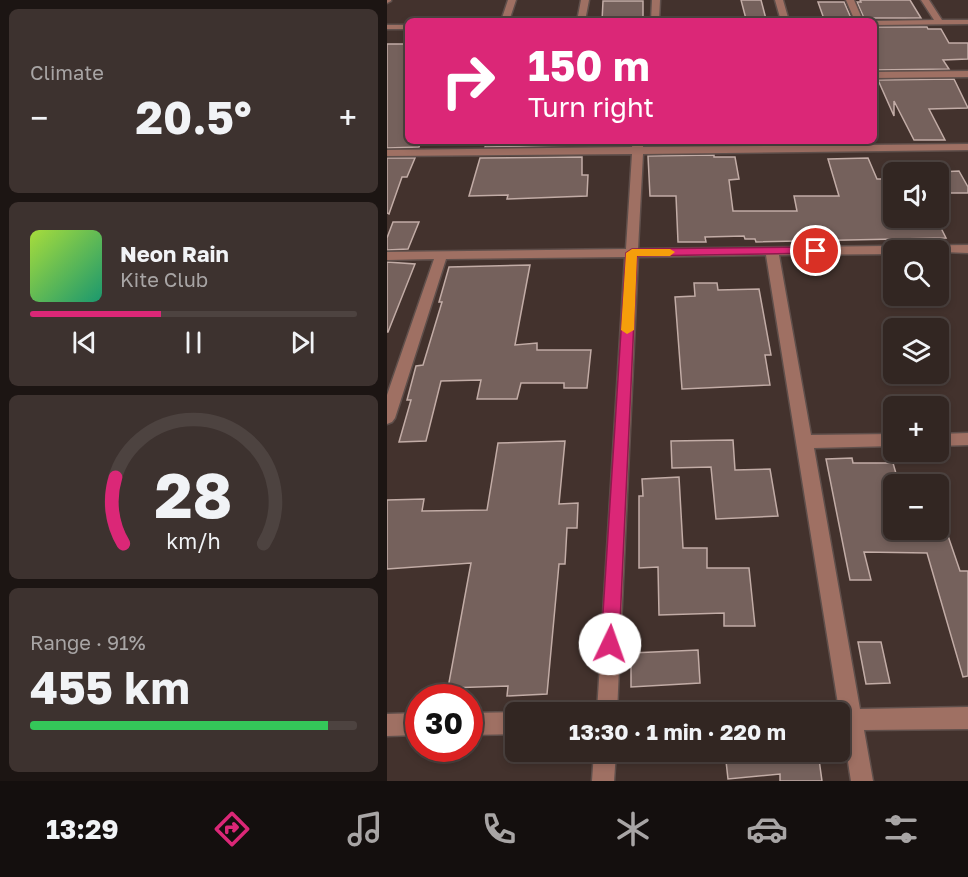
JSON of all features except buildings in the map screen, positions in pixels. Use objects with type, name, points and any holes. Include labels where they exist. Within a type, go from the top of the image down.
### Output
[{"type":"street","points":[[506,18],[512,0]]},
{"type":"street","points":[[582,18],[585,0]]},
{"type":"street","points":[[655,18],[656,0]]},
{"type":"street","points":[[779,0],[784,18]]},
{"type":"street","points":[[850,0],[858,18]]},
{"type":"street","points":[[925,0],[939,22]]},
{"type":"street","points":[[877,23],[968,22]]},
{"type":"street","points":[[387,27],[405,27]]},
{"type":"street","points":[[877,75],[968,74]]},
{"type":"street","points":[[387,153],[475,146],[968,147]]},
{"type":"street","points":[[608,702],[637,146]]},
{"type":"street","points":[[387,256],[968,249]]},
{"type":"street","points":[[772,251],[805,442],[843,702]]},
{"type":"street","points":[[387,418],[441,256]]},
{"type":"street","points":[[949,440],[968,439]]},
{"type":"street","points":[[805,442],[883,440]]},
{"type":"street","points":[[850,720],[968,718]]},
{"type":"street","points":[[483,724],[505,723]]},
{"type":"street","points":[[387,725],[405,724]]},
{"type":"street","points":[[850,735],[862,781]]},
{"type":"street","points":[[603,781],[604,762]]},
{"type":"slow traffic","points":[[627,330],[632,253],[670,252]]},
{"type":"route","points":[[610,644],[632,253],[816,251]]}]
